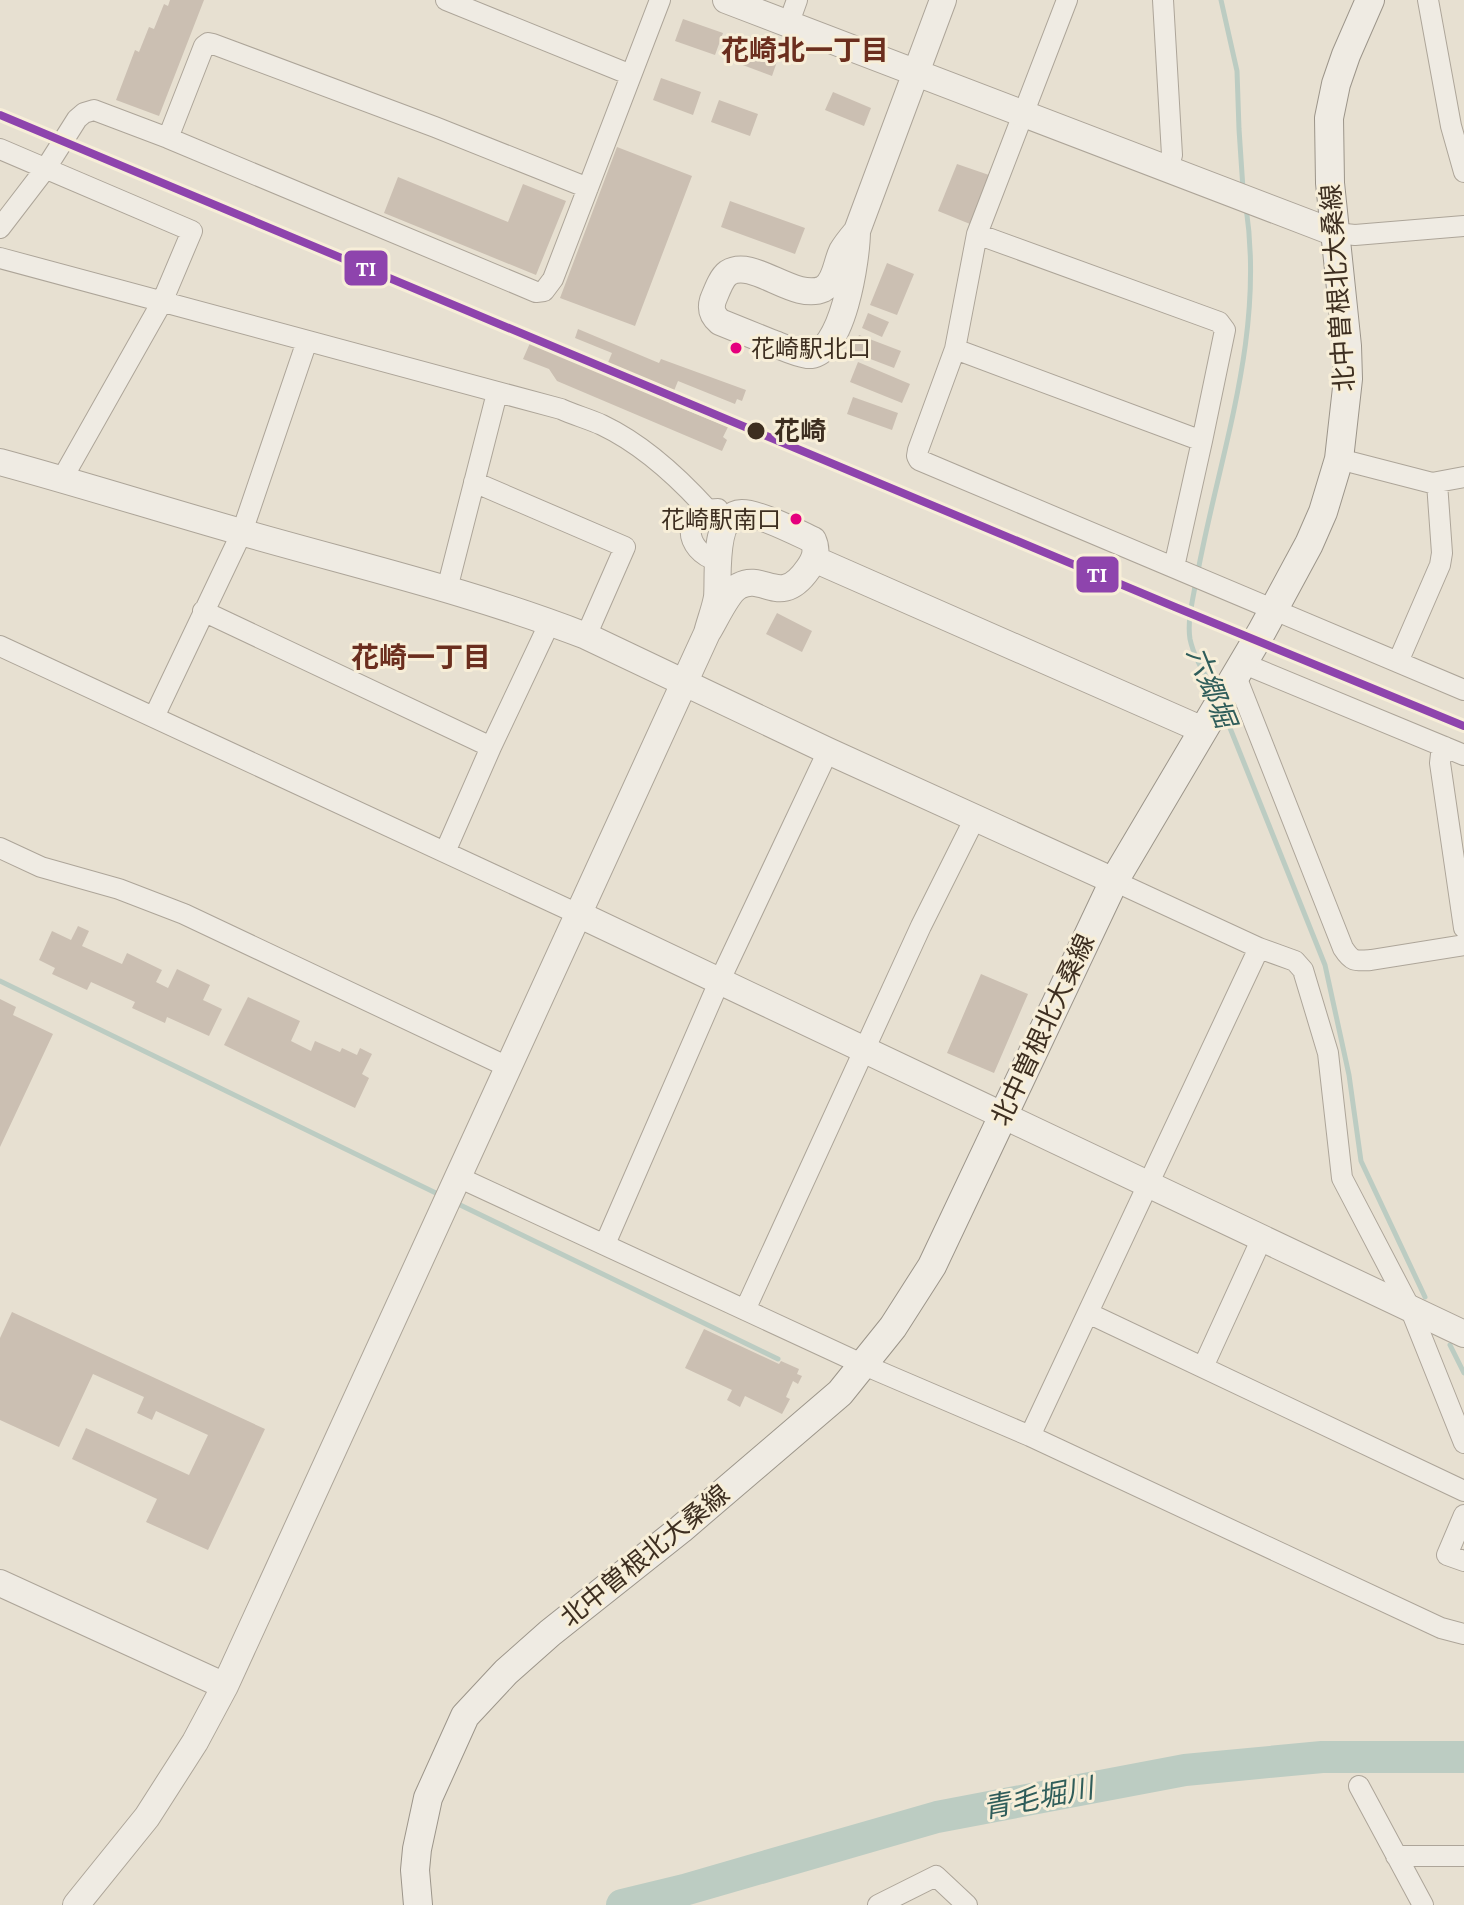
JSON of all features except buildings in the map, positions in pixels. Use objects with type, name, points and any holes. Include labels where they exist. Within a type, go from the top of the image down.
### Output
[{"type":"main road","name":"北中曽根北大桑線","points":[[418,1905],[415,1870],[424,1811],[437,1774],[465,1716],[506,1672],[550,1633],[681,1529],[840,1393],[893,1327],[932,1266],[1114,881],[1274,610],[1309,544],[1323,512],[1339,459],[1348,379],[1330,183],[1329,118],[1346,55],[1370,0]]},
{"type":"street","points":[[446,0],[631,75]]},
{"type":"street","points":[[0,228],[46,168],[77,119],[94,110],[536,292],[544,291],[553,279],[660,0]]},
{"type":"street","points":[[726,0],[1335,233],[1355,235],[1464,226]]},
{"type":"street","points":[[788,25],[797,0]]},
{"type":"street","points":[[857,231],[857,251],[844,308],[833,337],[820,351],[808,355],[792,351],[715,318],[712,304],[724,276],[730,272],[748,271],[810,292],[828,286],[843,249],[857,231],[943,0]]},
{"type":"street","points":[[1067,0],[977,234],[955,349],[918,450],[919,460],[1464,690]]},
{"type":"street","points":[[1163,0],[1172,155],[1168,169]]},
{"type":"street","points":[[1428,0],[1451,126],[1464,172]]},
{"type":"street","points":[[168,138],[204,46],[208,43],[435,127],[588,188]]},
{"type":"street","points":[[0,149],[192,231],[162,302],[62,479]]},
{"type":"street","points":[[977,234],[1219,322],[1225,330],[1180,570]]},
{"type":"street","points":[[0,258],[561,409],[603,425],[638,447],[665,468],[707,509]]},
{"type":"street","points":[[154,717],[242,532],[307,341]]},
{"type":"street","points":[[955,349],[1202,441]]},
{"type":"street","points":[[447,589],[497,393]]},
{"type":"street","points":[[1339,459],[1437,483],[1464,477]]},
{"type":"street","points":[[0,462],[447,589],[550,622],[1259,948],[1295,961],[1303,970],[1328,1053],[1342,1178],[1410,1308],[1464,1443]]},
{"type":"street","points":[[474,482],[625,547],[586,636]]},
{"type":"street","points":[[1398,662],[1440,565],[1442,553],[1437,483]]},
{"type":"street","points":[[76,1905],[147,1817],[195,1742],[225,1686],[707,633],[739,586],[752,583],[781,589],[791,586],[814,559],[816,548],[813,540],[754,515],[707,509],[693,522],[691,538],[699,552],[718,561]]},
{"type":"street","points":[[707,633],[717,597],[722,533],[729,520],[740,513]]},
{"type":"street","points":[[814,559],[1207,723]]},
{"type":"street","points":[[203,611],[491,747]]},
{"type":"street","points":[[445,852],[550,622]]},
{"type":"street","points":[[0,646],[578,914],[1464,1334]]},
{"type":"street","points":[[1235,675],[1454,751]]},
{"type":"street","points":[[1235,675],[1349,957],[1355,961],[1464,945]]},
{"type":"street","points":[[605,1244],[719,982],[828,751]]},
{"type":"street","points":[[1454,751],[1441,754],[1440,763],[1464,928]]},
{"type":"street","points":[[745,1310],[921,926],[975,818]]},
{"type":"street","points":[[0,848],[41,867],[119,889],[174,909],[508,1067]]},
{"type":"street","points":[[1030,1436],[1259,948]]},
{"type":"street","points":[[458,1177],[864,1365],[1030,1436],[1441,1628],[1464,1634]]},
{"type":"street","points":[[1203,1367],[1262,1238]]},
{"type":"street","points":[[1088,1313],[1464,1491]]},
{"type":"street","points":[[1464,1515],[1447,1555],[1464,1561]]},
{"type":"street","points":[[0,1583],[225,1686]]},
{"type":"street","points":[[1359,1786],[1423,1905]]},
{"type":"street","points":[[1396,1856],[1464,1856]]},
{"type":"street","points":[[878,1905],[936,1876],[967,1905]]},
{"type":"waterway","name":"六郷堀","points":[[1221,0],[1237,71],[1243,189]]},
{"type":"waterway","name":"六郷堀","points":[[1198,571],[1245,346],[1250,300],[1246,207]]},
{"type":"waterway","name":"六郷堀","points":[[1196,581],[1190,639],[1197,660],[1215,693]]},
{"type":"waterway","name":"六郷堀","points":[[1224,713],[1325,965],[1349,1075],[1361,1161],[1425,1297]]},
{"type":"waterway","points":[[0,981],[442,1196]]},
{"type":"waterway","points":[[454,1202],[778,1359]]},
{"type":"waterway","name":"六郷堀","points":[[1450,1345],[1464,1373]]},
{"type":"waterway","name":"青毛堀川","points":[[622,1905],[937,1817],[1185,1770],[1322,1757],[1464,1757]]},
{"type":"transit line","name":"TI","points":[[0,115],[1464,726]]},
{"type":"place","name":"花崎駅北口","points":[[736,348]]},
{"type":"place","name":"花崎","points":[[756,431]]},
{"type":"place","name":"花崎駅南口","points":[[796,519]]},
{"type":"district","name":"花崎北一丁目","points":[[805,50]]},
{"type":"district","name":"花崎一丁目","points":[[421,657]]}]
